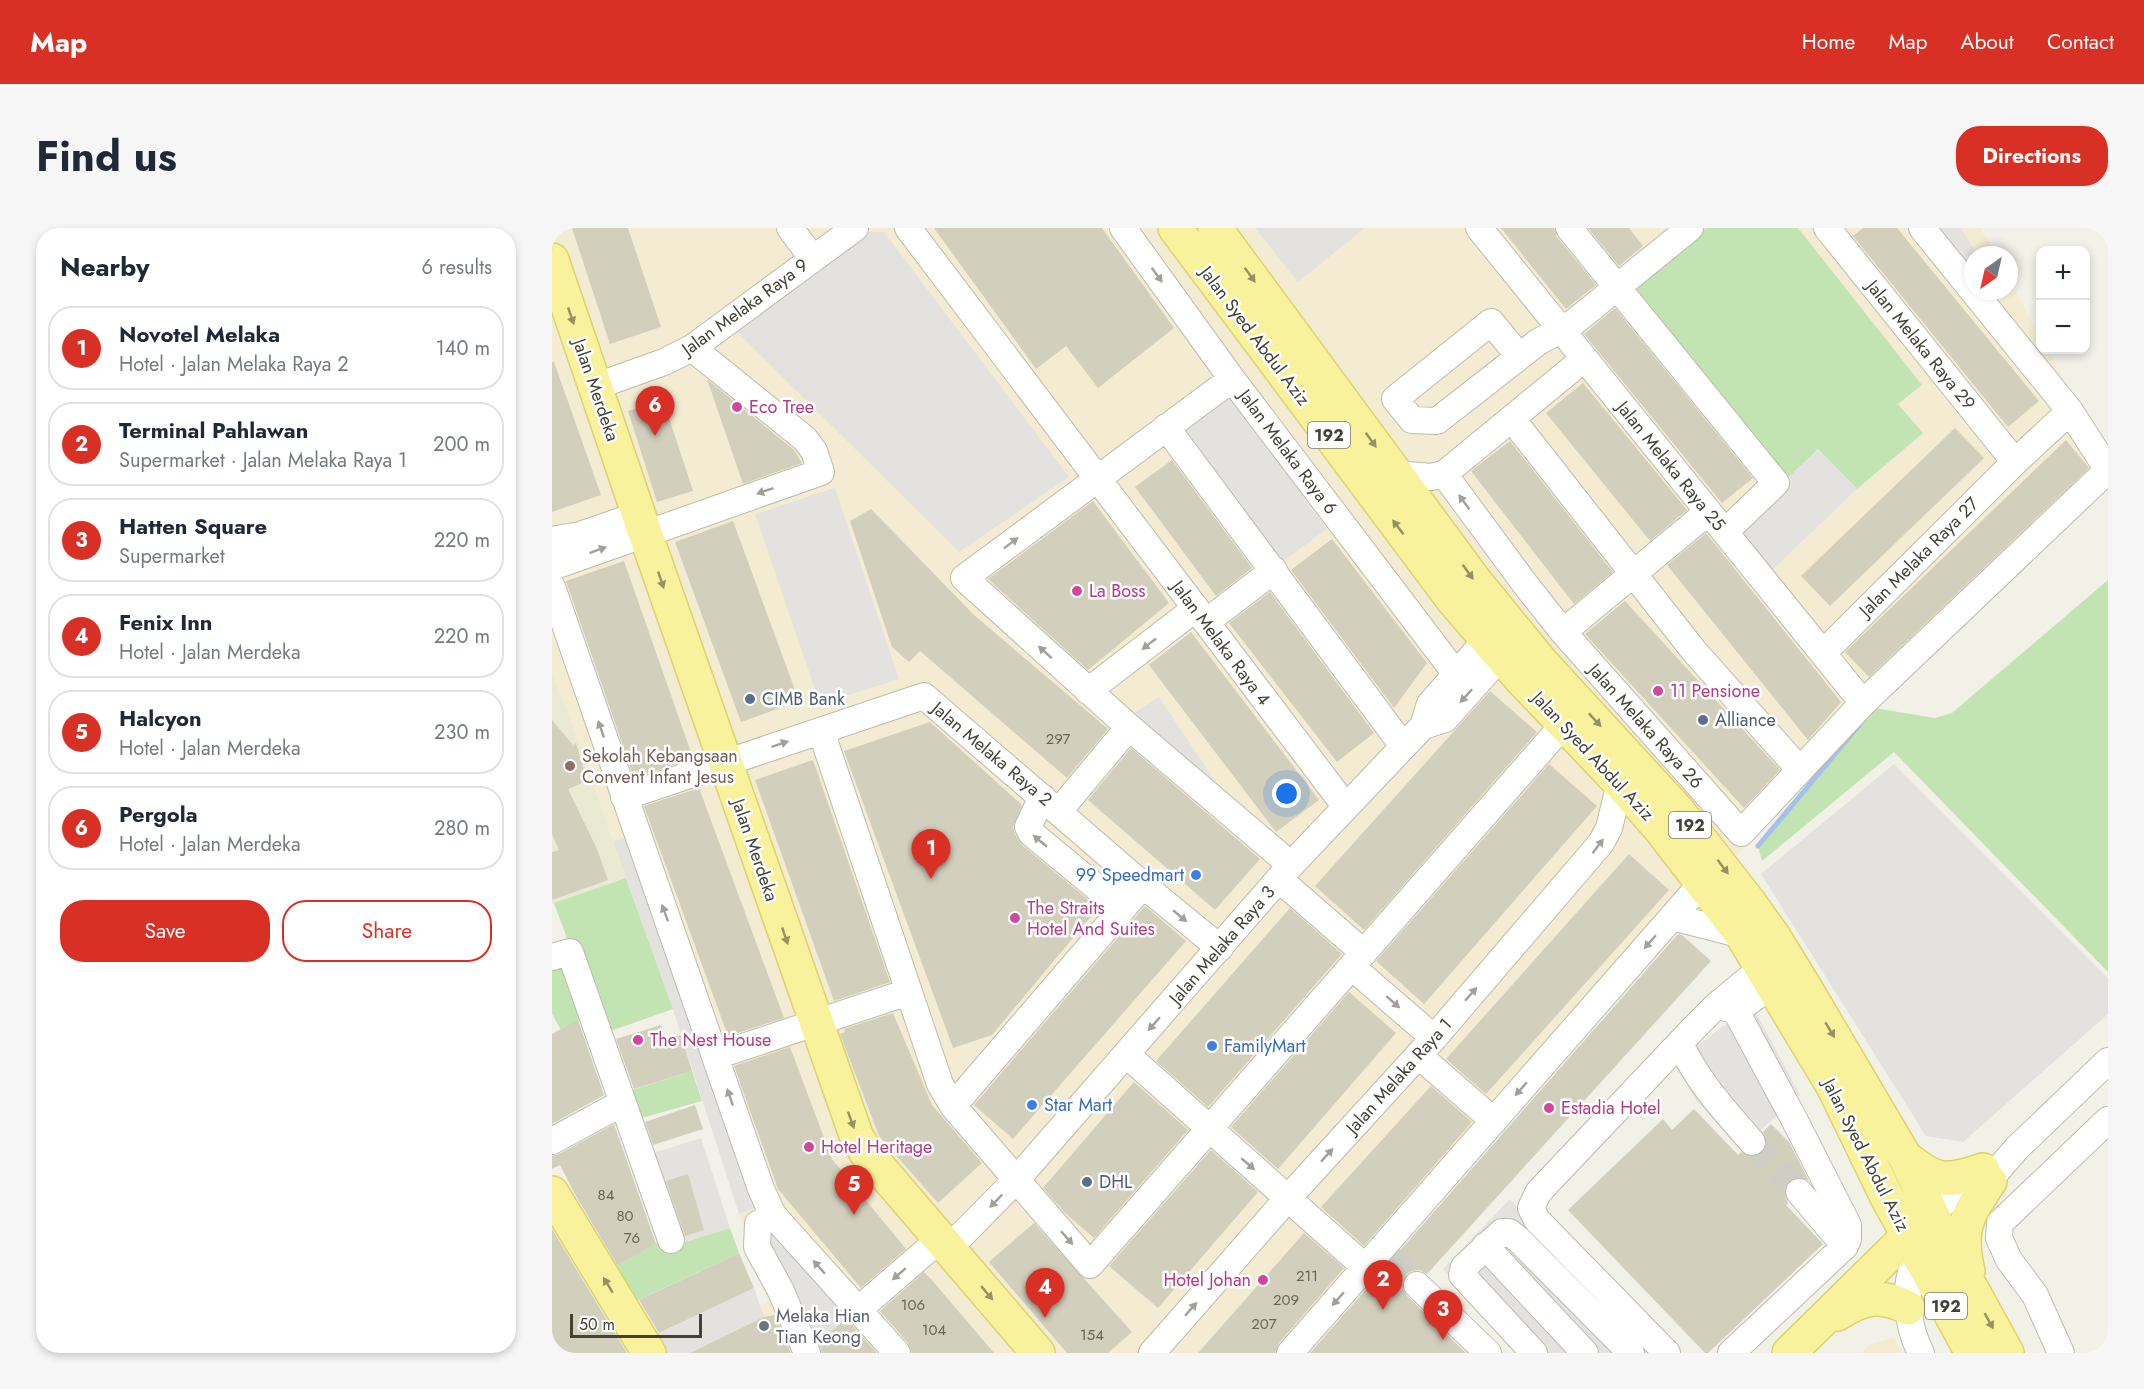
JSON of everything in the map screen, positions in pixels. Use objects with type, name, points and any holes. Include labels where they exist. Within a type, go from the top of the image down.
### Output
[{"type":"main road","name":"Jalan Syed Abdul Aziz","points":[[1175,228],[1446,591],[1494,648],[1620,783],[1742,935],[1833,1086],[1886,1195],[1972,1353]]},
{"type":"main road","name":"Jalan Syed Abdul Aziz","points":[[1215,228],[1509,624],[1678,811],[1720,863],[1774,937],[1905,1157],[1936,1224],[2007,1353]]},
{"type":"main road","name":"Jalan Merdeka","points":[[555,277],[856,1135],[865,1151],[1038,1353]]},
{"type":"main road","points":[[1905,1157],[1922,1171],[1941,1179],[1986,1175]]},
{"type":"main road","points":[[1971,1288],[1963,1250],[1964,1229],[1986,1175]]},
{"type":"main road","points":[[552,1193],[649,1353]]},
{"type":"main road","points":[[1871,1274],[1881,1255],[1887,1233],[1886,1195]]},
{"type":"main road","points":[[1789,1353],[1871,1274],[1914,1247],[1936,1224]]},
{"type":"main road","points":[[1815,1328],[1850,1306],[1869,1299],[1893,1300],[1908,1308]]},
{"type":"street","points":[[790,228],[813,259]]},
{"type":"street","name":"Jalan Melaka Raya 9","points":[[594,387],[664,362],[692,348],[855,228]]},
{"type":"street","name":"Jalan Melaka Raya 4","points":[[908,228],[1346,807]]},
{"type":"street","name":"Jalan Melaka Raya 6","points":[[1123,228],[1232,379],[1456,674]]},
{"type":"street","name":"Jalan Melaka Raya 25","points":[[1479,228],[1863,703]]},
{"type":"street","points":[[1569,228],[1776,483],[1725,532]]},
{"type":"street","points":[[1922,228],[2070,411]]},
{"type":"street","name":"Jalan Melaka Raya 29","points":[[1837,231],[2015,462]]},
{"type":"street","points":[[1519,356],[1491,322],[1395,399],[1412,420],[1437,421],[1538,342],[1573,323],[1616,287],[1673,233]]},
{"type":"street","points":[[552,540],[641,524],[820,472],[814,451],[805,439],[692,348]]},
{"type":"street","points":[[1434,525],[1438,486],[1444,474],[1584,359]]},
{"type":"street","points":[[1232,379],[964,578],[1285,872],[1426,1047],[1494,1121]]},
{"type":"street","name":"Jalan Melaka Raya 27","points":[[1823,653],[2015,462],[2070,411]]},
{"type":"street","name":"Jalan Melaka Raya 26","points":[[1444,474],[1563,632],[1741,833],[1863,703],[2108,470],[2070,411]]},
{"type":"street","points":[[1512,419],[1701,659],[1800,770]]},
{"type":"street","points":[[1166,428],[1403,746]]},
{"type":"street","points":[[1396,474],[1431,477],[1444,474]]},
{"type":"street","points":[[1563,632],[1708,512]]},
{"type":"street","points":[[552,567],[641,524]]},
{"type":"street","points":[[1088,691],[1201,615],[1274,570]]},
{"type":"street","points":[[552,587],[716,1056],[760,1189],[773,1215],[897,1353]]},
{"type":"street","points":[[1423,726],[1445,718],[1494,648]]},
{"type":"street","name":"Jalan Melaka Raya 3","points":[[857,1311],[945,1243],[1017,1179],[1285,872],[1423,726],[1430,704],[1456,674],[1494,648]]},
{"type":"street","name":"Jalan Melaka Raya 2","points":[[624,797],[924,696],[1220,948]]},
{"type":"street","points":[[820,731],[940,1084],[953,1106],[1090,1265],[1564,724]]},
{"type":"street","points":[[1129,727],[1028,827],[1031,834],[1107,896],[1115,896],[1139,881]]},
{"type":"street","name":"Jalan Melaka Raya 1","points":[[1152,1353],[1288,1198],[1426,1047],[1601,843],[1609,828],[1620,783]]},
{"type":"street","points":[[1074,869],[1095,843]]},
{"type":"street","points":[[953,1106],[1139,881]]},
{"type":"street","points":[[1290,1353],[1378,1257],[1702,883]]},
{"type":"street","points":[[1671,917],[1742,935]]},
{"type":"street","points":[[552,957],[570,951],[588,1008],[671,1240]]},
{"type":"street","points":[[1667,1353],[1537,1220],[1532,1208],[1538,1193],[1680,1043],[1767,976]]},
{"type":"street","points":[[716,1056],[908,992]]},
{"type":"street","points":[[1726,1008],[1795,1120],[1848,1225],[1848,1239],[1845,1246],[1731,1353]]},
{"type":"street","points":[[1680,1043],[1690,1066],[1752,1142]]},
{"type":"street","points":[[1127,1055],[1288,1198],[1378,1257]]},
{"type":"street","points":[[1936,1224],[2108,1061]]},
{"type":"street","points":[[552,1141],[622,1103]]},
{"type":"street","points":[[2061,1353],[2035,1295],[2009,1260],[1999,1238],[2000,1223],[2108,1120]]},
{"type":"street","points":[[1799,1192],[1845,1246]]},
{"type":"street","points":[[773,1215],[758,1224],[757,1247],[781,1291],[807,1353]]},
{"type":"street","points":[[1534,1353],[1462,1275],[1464,1267],[1502,1232],[1509,1232],[1514,1236],[1631,1353]]},
{"type":"street","points":[[1485,1246],[1585,1353]]},
{"type":"street","points":[[1914,1247],[1908,1308],[1917,1351]]},
{"type":"street","points":[[1418,1285],[1488,1353]]},
{"type":"shaded area","points":[[552,228],[1981,228],[1991,246],[1964,246],[1964,300],[2018,300],[2018,296],[2036,330],[2036,354],[2050,354],[2108,460],[1739,853],[1692,889],[1285,1353],[666,1353],[768,1302],[673,1009],[552,673]]},
{"type":"shaded area","points":[[1255,228],[1365,228],[1298,282]]},
{"type":"shaded area","points":[[1924,228],[1961,228],[1972,246],[1964,246],[1964,279]]},
{"type":"shaded area","points":[[867,232],[884,232],[1069,477],[959,552],[729,324]]},
{"type":"shaded area","points":[[1231,397],[1327,529],[1279,564],[1182,432]]},
{"type":"shaded area","points":[[1818,449],[1857,489],[1771,571],[1732,531]]},
{"type":"shaded area","points":[[835,488],[899,679],[820,704],[755,514]]},
{"type":"shaded area","name":"Sekolah Kebangsaan Convent Infant Jesus","points":[[552,673],[626,878],[552,904]]},
{"type":"shaded area","points":[[1159,697],[1233,808],[1127,718]]},
{"type":"shaded area","points":[[1894,764],[2108,978],[2108,1014],[1963,1142],[1926,1136],[1761,874]]},
{"type":"shaded area","points":[[634,836],[763,1204],[739,1214],[673,1009],[613,841]]},
{"type":"shaded area","points":[[1752,1005],[1800,1095],[1740,1149],[1696,1100],[1674,1063]]},
{"type":"shaded area","points":[[701,1138],[730,1228],[676,1245],[647,1155]]},
{"type":"shaded area","points":[[1510,1199],[1658,1353],[1522,1353],[1443,1269]]},
{"type":"shaded area","points":[[776,1227],[848,1315],[809,1353],[758,1242]]},
{"type":"shaded area","points":[[754,1288],[764,1317],[690,1353],[659,1353],[651,1337]]},
{"type":"shaded area","points":[[1894,1338],[1903,1353],[1861,1353],[1871,1344]]},
{"type":"green space","points":[[1706,228],[1798,228],[1922,385],[1898,404],[1923,433],[1857,489],[1818,449],[1788,478],[1626,288]]},
{"type":"green space","points":[[2108,580],[2108,972],[1894,752],[1762,861],[1758,846],[1874,708],[1935,718],[1952,713]]},
{"type":"green space","points":[[626,878],[673,1009],[602,1034],[554,903]]},
{"type":"green space","points":[[567,956],[589,1014],[561,1030],[552,1014],[552,962]]},
{"type":"green space","points":[[692,1071],[702,1101],[631,1121],[623,1093]]},
{"type":"green space","points":[[730,1228],[739,1253],[634,1302],[612,1267],[667,1238],[671,1246]]},
{"type":"building","points":[[572,228],[628,228],[661,327],[610,344]]},
{"type":"building","points":[[934,228],[1102,228],[1174,328],[1098,388],[1066,346],[1036,369]]},
{"type":"building","points":[[1501,228],[1554,228],[1557,237],[1596,285],[1566,309]]},
{"type":"building","points":[[1588,228],[1629,228],[1643,246],[1619,266]]},
{"type":"building","points":[[1863,228],[1897,228],[2039,401],[2008,427],[1853,236]]},
{"type":"building","points":[[1615,308],[1753,478],[1722,503],[1584,334]]},
{"type":"building","points":[[552,362],[554,362],[601,495],[552,512]]},
{"type":"building","name":"Eco Tree","points":[[707,379],[794,450],[802,463],[743,484]]},
{"type":"building","points":[[1583,383],[1687,510],[1650,541],[1546,413]]},
{"type":"building","points":[[663,400],[693,491],[657,502],[628,411]]},
{"type":"building","points":[[1955,428],[1984,458],[1830,606],[1801,576]]},
{"type":"building","points":[[2066,440],[2089,468],[1869,677],[1845,652]]},
{"type":"building","points":[[1510,441],[1613,572],[1574,604],[1471,471]]},
{"type":"building","points":[[1172,460],[1252,568],[1216,596],[1135,487]]},
{"type":"building","name":"La Boss","points":[[1093,501],[1169,603],[1088,670],[988,579]]},
{"type":"building","points":[[871,509],[974,615],[1108,729],[1067,778],[920,651],[909,662],[892,647],[850,521]]},
{"type":"building","points":[[733,521],[799,701],[741,722],[675,542]]},
{"type":"building","points":[[1706,533],[1841,702],[1808,740],[1667,565]]},
{"type":"building","points":[[1332,539],[1427,663],[1394,708],[1291,570]]},
{"type":"building","points":[[624,561],[693,758],[634,778],[566,581]]},
{"type":"building","points":[[1270,592],[1374,733],[1337,762],[1229,623]]},
{"type":"building","points":[[1625,601],[1780,770],[1744,808],[1585,634]]},
{"type":"building","points":[[1191,632],[1319,800],[1276,832],[1149,665]]},
{"type":"building","points":[[1490,691],[1537,732],[1364,930],[1315,886]]},
{"type":"building","name":"Sekolah Kebangsaan Convent Infant Jesus","points":[[552,720],[573,745],[576,743],[587,781],[568,789],[597,849],[608,880],[552,900],[552,852],[559,850],[552,834]]},
{"type":"building","points":[[930,722],[1022,805],[1013,827],[1021,844],[1098,908],[992,1035],[953,1048],[844,751]]},
{"type":"building","points":[[1131,748],[1260,859],[1215,910],[1088,800]]},
{"type":"building","points":[[813,760],[890,982],[834,1001],[755,780]]},
{"type":"building","points":[[1549,764],[1597,806],[1424,1004],[1376,961]]},
{"type":"building","points":[[699,788],[784,1018],[728,1036],[644,806]]},
{"type":"building","points":[[1629,854],[1669,890],[1486,1094],[1446,1059]]},
{"type":"building","points":[[1145,906],[1186,941],[1013,1139],[974,1105]]},
{"type":"building","points":[[1290,908],[1342,954],[1208,1107],[1156,1061]]},
{"type":"building","name":"Estadia Hotel","points":[[1678,934],[1711,961],[1427,1274],[1420,1270],[1412,1271],[1403,1281],[1403,1289],[1407,1296],[1466,1353],[1310,1353]]},
{"type":"building","points":[[1349,992],[1396,1033],[1278,1169],[1231,1127]]},
{"type":"building","points":[[893,1013],[932,1105],[982,1163],[938,1203],[879,1136],[840,1034],[845,1032],[844,1029]]},
{"type":"building","points":[[578,1020],[604,1095],[552,1124],[552,1034]]},
{"type":"building","points":[[661,1025],[665,1039],[681,1035],[692,1071],[634,1089],[616,1039]]},
{"type":"building","points":[[790,1047],[832,1159],[906,1249],[861,1288],[778,1189],[734,1066]]},
{"type":"building","points":[[1134,1082],[1188,1130],[1094,1238],[1064,1212],[1043,1188]]},
{"type":"building","points":[[1431,1086],[1472,1122],[1364,1246],[1321,1207]]},
{"type":"building","points":[[695,1105],[703,1129],[653,1145],[645,1122]]},
{"type":"building","points":[[1694,1109],[1738,1155],[1741,1152],[1754,1157],[1762,1153],[1767,1140],[1763,1132],[1771,1124],[1789,1142],[1809,1181],[1797,1177],[1789,1181],[1784,1195],[1788,1203],[1786,1205],[1823,1244],[1708,1353],[1705,1353],[1568,1210],[1663,1119],[1672,1130]]},
{"type":"building","points":[[614,1124],[656,1244],[617,1265],[560,1165],[552,1169],[552,1156]]},
{"type":"building","points":[[1211,1150],[1258,1192],[1158,1308],[1109,1266]]},
{"type":"building","points":[[688,1174],[704,1230],[685,1236],[666,1181]]},
{"type":"building","points":[[1034,1223],[1132,1332],[1108,1353],[1067,1353],[989,1262]]},
{"type":"building","points":[[552,1229],[627,1353],[552,1353]]},
{"type":"building","points":[[1304,1233],[1344,1268],[1279,1343],[1275,1353],[1198,1353]]},
{"type":"building","points":[[739,1253],[754,1288],[659,1333],[639,1300]]},
{"type":"building","points":[[924,1272],[994,1353],[912,1353],[908,1343],[880,1311]]},
{"type":"building","name":"Melaka Hian Tian Keong","points":[[775,1315],[791,1353],[690,1353],[764,1317]]},
{"type":"building","points":[[845,1319],[877,1353],[822,1353],[819,1343]]},
{"type":"waterway","points":[[1758,846],[1861,723]]},
{"type":"tunnel","points":[[1752,1142],[1799,1192]]},
{"type":"tunnel","points":[[1387,1255],[1417,1285]]},
{"type":"place","name":"Eco Tree","points":[[737,407]]},
{"type":"place","name":"Pergola","points":[[655,436]]},
{"type":"place","name":"La Boss","points":[[1077,591]]},
{"type":"place","name":"11 Pensione","points":[[1658,691]]},
{"type":"place","name":"CIMB Bank","points":[[750,699]]},
{"type":"place","name":"Alliance","points":[[1703,720]]},
{"type":"place","name":"Sekolah Kebangsaan Convent Infant Jesus","points":[[570,766]]},
{"type":"place","name":"99 Speedmart","points":[[1196,875]]},
{"type":"place","name":"Novotel Melaka","points":[[931,879]]},
{"type":"place","name":"The Straits Hotel And Suites","points":[[1015,918]]},
{"type":"place","name":"The Nest House","points":[[638,1040]]},
{"type":"place","name":"FamilyMart","points":[[1212,1046]]},
{"type":"place","name":"Star Mart","points":[[1032,1105]]},
{"type":"place","name":"Estadia Hotel","points":[[1549,1108]]},
{"type":"place","name":"Hotel Heritage","points":[[809,1147]]},
{"type":"place","name":"DHL","points":[[1087,1182]]},
{"type":"place","name":"Halcyon","points":[[854,1215]]},
{"type":"place","name":"Hotel Johan","points":[[1263,1280]]},
{"type":"place","name":"Terminal Pahlawan","points":[[1383,1310]]},
{"type":"place","name":"Fenix Inn","points":[[1045,1318]]},
{"type":"place","name":"Melaka Hian Tian Keong","points":[[764,1326]]},
{"type":"place","name":"Hatten Square","points":[[1443,1340]]}]
